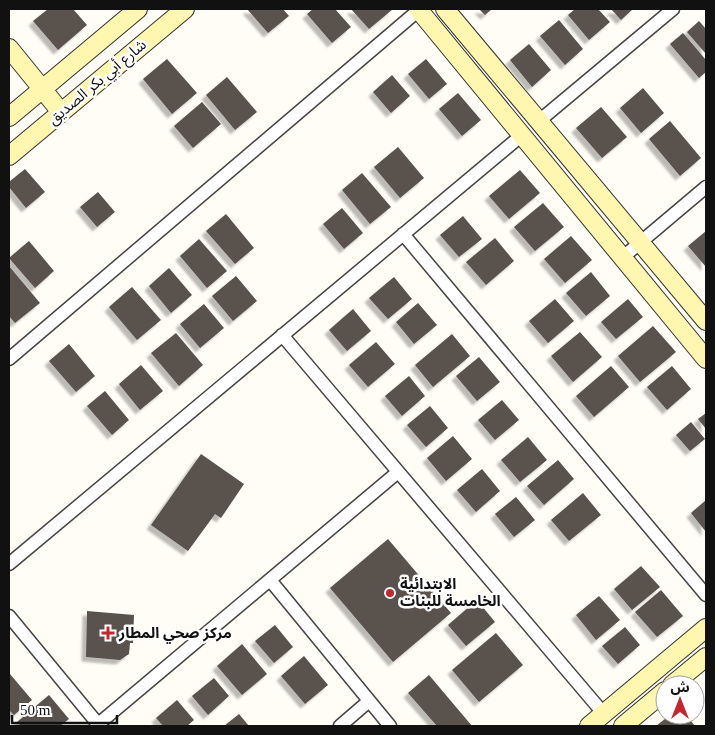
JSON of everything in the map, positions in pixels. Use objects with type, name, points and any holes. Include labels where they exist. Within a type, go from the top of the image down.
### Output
[{"type":"street","name":"شارع أبي بكر الصديق","points":[[9,117],[138,9]]},
{"type":"street","name":"شارع أبي بكر الصديق","points":[[10,153],[185,9]]},
{"type":"street","points":[[9,359],[419,9],[706,358]]},
{"type":"street","points":[[444,9],[706,320]]},
{"type":"street","points":[[539,121],[670,10]]},
{"type":"street","points":[[9,48],[61,112]]},
{"type":"street","points":[[9,564],[522,135]]},
{"type":"street","points":[[622,257],[706,188]]},
{"type":"street","points":[[403,234],[706,595]]},
{"type":"street","points":[[282,336],[604,714]]},
{"type":"street","points":[[9,616],[97,725],[398,472]]},
{"type":"street","points":[[270,580],[390,726]]},
{"type":"street","points":[[589,726],[706,628]]},
{"type":"street","points":[[684,675],[706,656]]},
{"type":"street","points":[[623,726],[655,699]]},
{"type":"street","points":[[340,726],[370,701]]},
{"type":"building","points":[[48,9],[73,9],[87,25],[58,50],[33,21]]},
{"type":"building","points":[[247,9],[283,9],[289,16],[268,33]]},
{"type":"building","points":[[313,9],[335,9],[351,27],[332,43],[307,14]]},
{"type":"building","points":[[351,9],[393,9],[369,29]]},
{"type":"building","points":[[479,9],[492,9],[485,15]]},
{"type":"building","points":[[575,9],[598,9],[610,22],[589,40],[568,15]]},
{"type":"building","points":[[611,9],[633,9],[621,20]]},
{"type":"building","points":[[559,20],[583,49],[565,65],[540,36]]},
{"type":"building","points":[[699,21],[706,29],[706,54],[687,32]]},
{"type":"building","points":[[683,33],[706,60],[706,72],[699,78],[670,44]]},
{"type":"building","points":[[529,44],[551,70],[532,87],[510,60]]},
{"type":"building","points":[[167,59],[197,93],[172,114],[143,79]]},
{"type":"building","points":[[426,59],[447,84],[429,99],[408,74]]},
{"type":"building","points":[[392,75],[410,96],[391,113],[373,92]]},
{"type":"building","points":[[227,77],[257,112],[235,130],[206,95]]},
{"type":"building","points":[[643,88],[664,113],[641,133],[620,108]]},
{"type":"building","points":[[458,93],[481,120],[462,136],[439,109]]},
{"type":"building","points":[[202,102],[221,124],[193,148],[174,126]]},
{"type":"building","points":[[601,107],[627,137],[602,158],[576,128]]},
{"type":"building","points":[[670,121],[701,158],[680,176],[649,139]]},
{"type":"building","points":[[398,147],[424,178],[400,198],[374,167]]},
{"type":"building","points":[[25,169],[45,192],[26,208],[9,187],[9,182]]},
{"type":"building","points":[[520,170],[540,193],[509,219],[489,196]]},
{"type":"building","points":[[362,173],[391,207],[370,224],[342,190]]},
{"type":"building","points":[[98,192],[115,212],[97,227],[80,207]]},
{"type":"building","points":[[543,203],[564,227],[535,251],[514,227]]},
{"type":"building","points":[[342,208],[363,233],[344,249],[323,224]]},
{"type":"building","points":[[226,214],[254,248],[235,264],[206,231]]},
{"type":"building","points":[[463,216],[482,239],[459,257],[440,235]]},
{"type":"building","points":[[706,231],[706,267],[688,246]]},
{"type":"building","points":[[571,236],[592,260],[565,283],[544,259]]},
{"type":"building","points":[[495,238],[514,261],[486,285],[466,262]]},
{"type":"building","points":[[199,239],[227,271],[207,288],[180,256]]},
{"type":"building","points":[[29,241],[54,271],[35,288],[9,258]]},
{"type":"building","points":[[9,266],[40,303],[15,323],[9,316]]},
{"type":"building","points":[[169,268],[192,295],[171,313],[149,286]]},
{"type":"building","points":[[591,272],[610,296],[586,316],[566,293]]},
{"type":"building","points":[[236,276],[257,301],[233,321],[212,296]]},
{"type":"building","points":[[394,277],[412,299],[388,319],[369,298]]},
{"type":"building","points":[[132,287],[161,320],[137,340],[109,307]]},
{"type":"building","points":[[555,299],[574,321],[548,343],[529,321]]},
{"type":"building","points":[[628,299],[643,317],[616,339],[601,322]]},
{"type":"building","points":[[418,303],[437,325],[414,344],[396,322]]},
{"type":"building","points":[[204,304],[224,328],[200,348],[180,324]]},
{"type":"building","points":[[353,309],[371,331],[347,351],[329,330]]},
{"type":"building","points":[[653,326],[676,352],[640,382],[618,356]]},
{"type":"building","points":[[580,332],[602,357],[573,382],[551,356]]},
{"type":"building","points":[[176,333],[203,365],[179,386],[151,353]]},
{"type":"building","points":[[452,334],[470,356],[433,387],[415,365]]},
{"type":"building","points":[[376,342],[395,364],[368,387],[349,365]]},
{"type":"building","points":[[69,344],[95,376],[76,392],[49,361]]},
{"type":"building","points":[[479,357],[500,382],[477,401],[456,376]]},
{"type":"building","points":[[141,365],[163,391],[140,410],[119,384]]},
{"type":"building","points":[[611,366],[629,387],[594,417],[576,396]]},
{"type":"building","points":[[672,366],[691,389],[667,410],[647,387]]},
{"type":"building","points":[[409,376],[425,396],[402,416],[385,396]]},
{"type":"building","points":[[105,391],[129,420],[112,435],[87,406]]},
{"type":"building","points":[[502,400],[519,420],[495,440],[478,420]]},
{"type":"building","points":[[430,406],[448,428],[426,447],[407,425]]},
{"type":"building","points":[[706,413],[706,429],[698,419]]},
{"type":"building","points":[[691,422],[705,439],[690,451],[676,435]]},
{"type":"building","points":[[453,436],[472,459],[446,481],[427,458]]},
{"type":"building","points":[[528,437],[547,460],[520,482],[501,460]]},
{"type":"building","points":[[201,454],[244,484],[221,518],[215,514],[188,551],[151,525]]},
{"type":"building","points":[[558,460],[574,479],[544,505],[527,486]]},
{"type":"building","points":[[482,469],[500,491],[476,512],[457,490]]},
{"type":"building","points":[[583,493],[601,515],[569,541],[551,520]]},
{"type":"building","points":[[516,497],[535,520],[514,537],[495,514]]},
{"type":"building","points":[[706,500],[706,532],[691,513]]},
{"type":"building","points":[[388,539],[451,613],[393,662],[330,588]]},
{"type":"building","points":[[641,566],[660,587],[632,610],[614,589]]},
{"type":"building","points":[[661,590],[683,616],[657,637],[635,612]]},
{"type":"building","points":[[599,596],[620,620],[596,640],[576,615]]},
{"type":"building","points":[[477,600],[495,622],[466,646],[448,625]]},
{"type":"building","points":[[87,611],[134,615],[133,643],[130,643],[129,654],[120,660],[86,657]]},
{"type":"building","points":[[275,625],[293,647],[274,663],[255,641]]},
{"type":"building","points":[[625,627],[640,645],[618,664],[602,646]]},
{"type":"building","points":[[496,633],[523,665],[479,702],[452,670]]},
{"type":"building","points":[[242,644],[267,674],[242,695],[217,666]]},
{"type":"building","points":[[304,656],[328,685],[305,704],[281,676]]},
{"type":"building","points":[[10,674],[32,700],[14,715],[9,710]]},
{"type":"building","points":[[429,675],[472,726],[437,726],[408,693]]},
{"type":"building","points":[[214,678],[229,696],[208,715],[192,696]]},
{"type":"building","points":[[49,695],[69,719],[60,726],[21,726],[17,722]]},
{"type":"building","points":[[177,700],[194,720],[187,726],[163,726],[156,718]]},
{"type":"building","points":[[239,714],[249,726],[224,726]]},
{"type":"building","points":[[694,725],[695,726],[656,726]]},
{"type":"place","name":"الابتدائية الخامسة للبنات","points":[[390,593]]},
{"type":"place","name":"مركز صحي المطار","points":[[108,633]]}]
